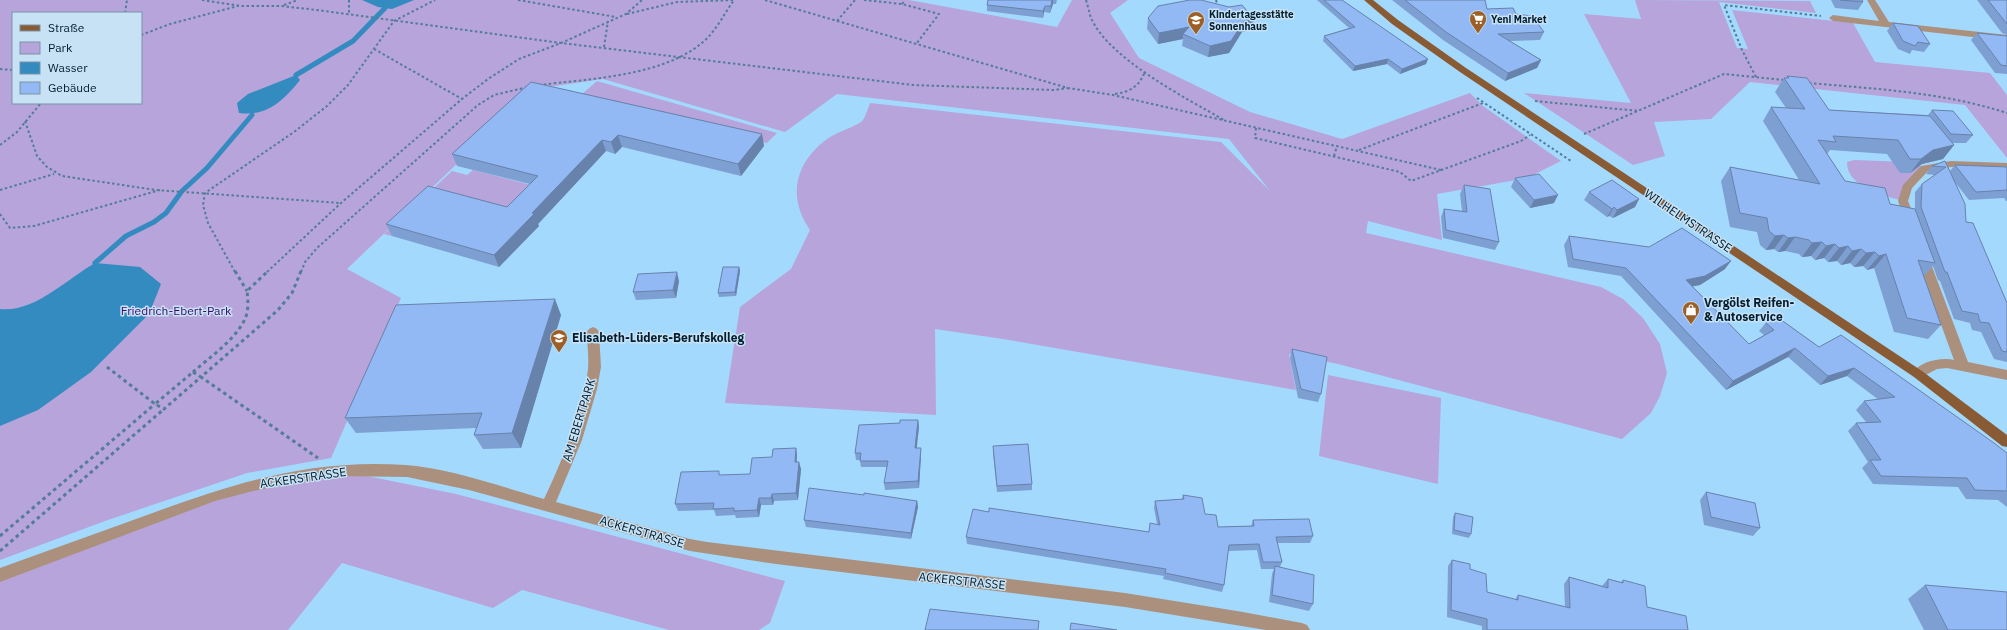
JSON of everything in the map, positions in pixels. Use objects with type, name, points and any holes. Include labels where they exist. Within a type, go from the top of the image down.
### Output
[{"type":"main road","name":"WILHELMSTRASSE","points":[[1368,0],[1395,22],[1463,70],[1918,374],[2007,442]]},
{"type":"street","points":[[1871,0],[1886,24]]},
{"type":"street","points":[[1833,18],[2007,38]]},
{"type":"street","points":[[1913,230],[1903,201],[1907,187],[1925,168],[1951,164],[2007,166]]},
{"type":"street","points":[[1918,244],[1946,324],[1963,366]]},
{"type":"street","name":"AM EBERTPARK","points":[[548,505],[561,480],[583,412],[594,370],[593,332]]},
{"type":"street","points":[[1918,374],[1940,363],[1947,362],[2007,375]]},
{"type":"street","name":"ACKERSTRASSE","points":[[0,575],[214,496],[299,476],[337,470],[407,471],[469,484],[690,545],[725,551],[930,577],[1102,596],[1248,619],[1302,630]]},
{"type":"path","points":[[125,12],[127,0]]},
{"type":"path","points":[[202,0],[241,6],[281,6],[349,14],[561,43],[682,56],[913,85],[1054,90],[1068,88]]},
{"type":"path","points":[[281,6],[298,0]]},
{"type":"path","points":[[348,0],[349,14]]},
{"type":"path","points":[[0,536],[193,372],[231,336],[245,320],[249,305],[248,291],[214,235],[206,218],[203,206],[205,193],[294,132],[327,106],[348,86],[394,20],[435,0]]},
{"type":"path","points":[[518,0],[617,17]]},
{"type":"path","points":[[626,14],[642,0]]},
{"type":"path","points":[[248,291],[340,203],[462,99],[519,59],[561,43],[626,14],[677,2],[734,0]]},
{"type":"path","points":[[539,86],[664,64],[682,56],[703,42],[734,0]]},
{"type":"path","points":[[765,0],[1068,88],[1113,95],[1441,170]]},
{"type":"path","points":[[838,21],[855,0]]},
{"type":"path","points":[[864,0],[902,4],[939,14],[917,44]]},
{"type":"path","points":[[902,4],[905,0]]},
{"type":"path","points":[[1086,0],[1090,17],[1101,34],[1121,54],[1145,71],[1226,122]]},
{"type":"path","points":[[1216,0],[1217,10]]},
{"type":"path","points":[[1756,78],[1742,50],[1724,5],[1833,18]]},
{"type":"path","points":[[142,34],[170,24],[241,6]]},
{"type":"path","points":[[604,47],[608,21]]},
{"type":"path","points":[[374,49],[390,56],[444,91],[462,99]]},
{"type":"path","points":[[0,69],[12,70]]},
{"type":"path","points":[[1113,95],[1126,93],[1134,89],[1143,79],[1145,71]]},
{"type":"path","points":[[1580,136],[1724,74],[1788,81]]},
{"type":"path","points":[[1803,82],[1949,97],[1983,104],[2007,113]]},
{"type":"path","points":[[0,551],[278,310],[292,293],[305,262],[317,248],[478,105],[494,95],[531,87]]},
{"type":"path","points":[[1531,101],[1640,111]]},
{"type":"path","points":[[1358,150],[1483,103]]},
{"type":"path","points":[[0,145],[17,132],[40,104]]},
{"type":"path","points":[[25,122],[31,146],[36,155],[39,160],[55,174]]},
{"type":"path","points":[[1256,128],[1255,138],[1400,172],[1411,181],[1521,141],[1530,135]]},
{"type":"path","points":[[1334,156],[1337,146]]},
{"type":"path","points":[[0,190],[55,174],[115,185],[160,190],[340,203]]},
{"type":"path","points":[[0,214],[10,228],[34,226],[160,190]]},
{"type":"path","points":[[107,367],[155,404],[164,409]]},
{"type":"path","points":[[193,372],[337,470]]},
{"type":"green space","name":"Friedrich-Ebert-Park","points":[[0,0],[909,0],[1057,27],[1072,0],[1128,0],[1110,13],[1139,58],[1250,112],[1342,139],[1470,93],[1483,106],[1561,161],[1527,178],[1437,194],[1442,240],[1368,221],[1366,233],[1601,287],[1623,299],[1643,318],[1660,344],[1667,373],[1660,396],[1651,413],[1622,439],[1338,364],[1289,354],[1296,390],[1003,339],[935,329],[936,415],[725,403],[740,307],[791,269],[810,230],[798,204],[798,179],[802,168],[809,156],[818,146],[830,137],[861,122],[870,103],[1221,142],[1270,191],[1229,139],[837,94],[785,132],[603,79],[535,89],[347,269],[401,298],[331,458],[247,473],[105,521],[0,560]]},
{"type":"green space","points":[[1635,0],[1810,1],[1816,13],[1719,2],[1737,48],[1748,49],[1732,10],[1853,23],[1875,62],[1990,73],[2007,95],[2007,158],[1965,105],[1750,82],[1711,119],[1654,122],[1665,156],[1633,165],[1524,93],[1631,103],[1584,14],[1641,19]]},
{"type":"green space","points":[[597,81],[777,133],[767,143],[581,95]]},
{"type":"green space","points":[[1854,160],[1907,162],[1925,168],[1903,201],[1877,193],[1860,184],[1853,178],[1849,171],[1847,162]]},
{"type":"green space","points":[[473,170],[543,188],[525,222],[434,198],[392,236],[384,234],[452,171],[467,175]]},
{"type":"green space","points":[[1328,375],[1441,398],[1438,484],[1319,456]]},
{"type":"green space","points":[[337,470],[456,494],[785,581],[770,623],[759,630],[669,630],[522,590],[493,608],[342,563],[288,630],[0,630],[0,575],[214,496]]},
{"type":"water","points":[[362,0],[414,0],[392,9],[378,7]]},
{"type":"water","points":[[296,75],[300,80],[288,94],[274,106],[266,110],[249,114],[239,113],[237,103],[248,94]]},
{"type":"water","points":[[95,263],[140,267],[161,284],[149,314],[91,372],[38,410],[0,426],[0,309],[13,309],[25,306],[38,300],[50,294]]},
{"type":"building","points":[[988,0],[1052,0],[1051,6],[1045,6],[1043,11],[987,5]]},
{"type":"building","points":[[1190,0],[1201,0],[1229,7],[1242,5],[1254,19],[1244,21],[1231,41],[1210,46],[1183,34],[1189,27],[1159,33],[1148,18],[1158,6]]},
{"type":"building","points":[[1324,0],[1342,0],[1428,59],[1402,69],[1388,59],[1355,66],[1324,36],[1355,27]]},
{"type":"building","points":[[1405,0],[1485,0],[1487,9],[1513,8],[1516,14],[1532,16],[1544,32],[1498,34],[1541,60],[1508,73],[1446,32]]},
{"type":"building","points":[[1840,0],[1862,0],[1863,2]]},
{"type":"building","points":[[1988,0],[2007,0],[2007,24]]},
{"type":"building","points":[[1893,23],[1918,26],[1930,44],[1918,42],[1915,46],[1903,41]]},
{"type":"building","points":[[1977,33],[2007,36],[2007,66],[2001,65]]},
{"type":"building","points":[[1787,76],[1807,78],[1829,110],[1930,116],[1954,145],[1933,150],[1921,159],[1910,159],[1898,140],[1833,136],[1836,142],[1818,140],[1845,181],[1885,188],[1890,204],[1915,209],[1935,263],[1918,260],[1941,325],[1907,318],[1886,254],[1879,256],[1875,252],[1866,253],[1861,249],[1852,251],[1848,246],[1839,248],[1835,244],[1826,246],[1822,242],[1812,243],[1809,240],[1795,237],[1788,238],[1784,235],[1775,236],[1769,231],[1767,218],[1740,213],[1730,167],[1820,184],[1771,107],[1805,109],[1784,78],[1789,78]]},
{"type":"building","points":[[531,82],[762,134],[738,164],[618,135],[611,142],[602,140],[494,255],[386,224],[428,186],[507,207],[538,176],[452,154]]},
{"type":"building","points":[[1932,110],[1953,111],[1973,135],[1951,134]]},
{"type":"building","points":[[1945,161],[1965,204],[1966,222],[1973,223],[2007,303],[2007,352],[2002,351],[1989,323],[1980,322],[1978,314],[1962,311],[1947,272],[1945,272],[1921,207],[1922,184],[1946,167],[1932,166]]},
{"type":"building","points":[[1955,165],[2007,167],[2007,190],[1976,192]]},
{"type":"building","points":[[1539,174],[1558,195],[1534,200],[1515,178]]},
{"type":"building","points":[[1612,180],[1639,199],[1617,210],[1614,207],[1612,209],[1589,192]]},
{"type":"building","points":[[1464,185],[1490,189],[1499,242],[1446,230],[1444,209],[1467,212]]},
{"type":"building","points":[[1682,228],[1731,261],[1705,276],[1686,280],[1749,344],[1774,330],[1766,323],[1773,314],[1819,347],[1841,335],[2007,453],[2007,491],[1975,490],[1967,478],[1881,476],[1870,460],[1881,460],[1856,423],[1881,422],[1864,401],[1895,397],[1854,368],[1828,376],[1795,348],[1733,381],[1626,268],[1573,259],[1569,236],[1649,247]]},
{"type":"building","points":[[723,267],[739,267],[735,292],[718,293]]},
{"type":"building","points":[[677,272],[673,290],[633,292],[638,274]]},
{"type":"building","points":[[555,299],[512,433],[474,435],[482,413],[345,418],[396,305]]},
{"type":"building","points":[[1292,349],[1327,357],[1321,394],[1301,389]]},
{"type":"building","points":[[900,420],[918,420],[915,448],[921,448],[918,481],[884,483],[888,461],[860,461],[861,453],[855,453],[859,425],[900,423]]},
{"type":"building","points":[[1028,444],[1032,484],[997,486],[993,446]]},
{"type":"building","points":[[796,448],[795,462],[799,462],[796,493],[772,494],[771,498],[759,498],[757,510],[734,511],[734,508],[713,509],[714,503],[675,504],[681,472],[719,471],[719,475],[750,474],[752,458],[772,457],[773,449]]},
{"type":"building","points":[[809,488],[864,495],[864,493],[917,501],[911,533],[804,520]]},
{"type":"building","points":[[1706,492],[1755,503],[1760,528],[1711,517]]},
{"type":"building","points":[[1183,495],[1202,498],[1205,514],[1216,515],[1218,527],[1254,526],[1253,520],[1309,519],[1313,536],[1276,537],[1282,562],[1263,562],[1259,544],[1229,545],[1224,585],[1165,573],[1166,569],[966,537],[973,509],[989,512],[989,508],[1149,532],[1150,523],[1160,525],[1155,501],[1184,499]]},
{"type":"building","points":[[1455,513],[1473,517],[1471,534],[1454,530]]},
{"type":"building","points":[[1452,560],[1470,564],[1470,569],[1486,574],[1487,592],[1518,600],[1518,595],[1570,608],[1569,577],[1608,588],[1608,579],[1623,583],[1623,580],[1645,586],[1647,607],[1686,616],[1688,630],[1487,630],[1487,619],[1451,610]]},
{"type":"building","points":[[1275,566],[1314,575],[1313,604],[1272,595]]},
{"type":"building","points":[[1925,585],[2007,592],[2007,630],[1948,630]]},
{"type":"building","points":[[930,609],[1039,621],[1038,630],[925,630]]},
{"type":"building","points":[[1071,623],[1117,630],[1070,630]]},
{"type":"waterway","points":[[296,75],[353,41],[385,8]]},
{"type":"waterway","points":[[95,263],[126,236],[154,222],[166,213],[182,191],[207,168],[252,115]]},
{"type":"place","name":"Yeni Market","points":[[1478,34]]},
{"type":"place","name":"Kindertagesstätte Sonnenhaus","points":[[1196,35]]},
{"type":"place","name":"Vergölst Reifen- & Autoservice","points":[[1691,325]]},
{"type":"place","name":"Elisabeth-Lüders-Berufskolleg","points":[[559,353]]}]
